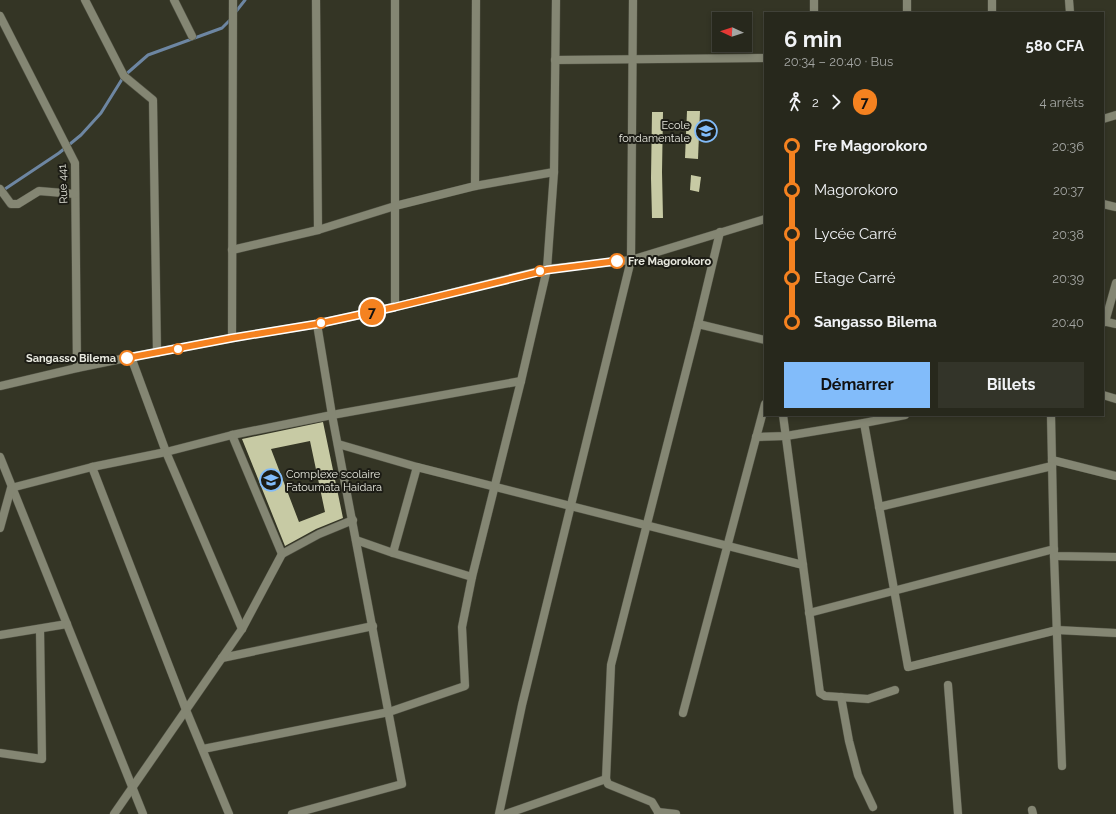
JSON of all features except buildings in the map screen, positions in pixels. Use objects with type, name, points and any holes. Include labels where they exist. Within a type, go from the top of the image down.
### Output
[{"type":"street","points":[[85,0],[124,76],[153,100],[157,353]]},
{"type":"street","points":[[174,0],[192,36]]},
{"type":"street","points":[[232,338],[233,0]]},
{"type":"street","points":[[316,0],[318,230]]},
{"type":"street","points":[[395,0],[395,307]]},
{"type":"street","points":[[475,186],[476,0]]},
{"type":"street","points":[[203,749],[388,712],[465,686],[462,627],[472,577],[547,270],[554,172],[556,0]]},
{"type":"street","points":[[499,814],[522,705],[631,260],[634,0]]},
{"type":"street","points":[[814,0],[814,12]]},
{"type":"street","points":[[907,0],[907,12]]},
{"type":"street","points":[[992,0],[992,12]]},
{"type":"street","points":[[1069,0],[1070,12]]},
{"type":"street","name":"Rue 441","points":[[0,16],[75,164],[76,368]]},
{"type":"street","points":[[555,60],[764,58]]},
{"type":"street","points":[[1104,119],[1116,115]]},
{"type":"street","points":[[232,250],[318,230],[395,206],[475,186],[554,172]]},
{"type":"street","points":[[0,189],[11,204],[18,204],[40,192],[75,194]]},
{"type":"street","points":[[1104,204],[1116,207]]},
{"type":"street","points":[[0,386],[131,357],[317,324],[395,307],[547,270],[631,260],[764,219]]},
{"type":"street","points":[[676,814],[658,813],[652,802],[608,784],[606,779],[611,665],[720,232]]},
{"type":"street","points":[[1116,283],[1104,322],[1116,324]]},
{"type":"street","points":[[292,814],[318,811],[402,784],[332,415],[317,324]]},
{"type":"street","points":[[698,324],[764,340]]},
{"type":"street","points":[[131,357],[166,452],[242,629]]},
{"type":"street","points":[[11,488],[92,467],[332,415],[521,381]]},
{"type":"street","points":[[1104,395],[1116,398]]},
{"type":"street","points":[[683,713],[764,408]]},
{"type":"street","points":[[783,416],[820,693],[825,696],[868,698],[895,690]]},
{"type":"street","points":[[756,437],[786,436],[900,416]]},
{"type":"street","points":[[1051,416],[1054,552],[1062,766]]},
{"type":"street","points":[[864,423],[908,667],[1057,630],[1116,633]]},
{"type":"street","points":[[232,436],[282,554]]},
{"type":"street","points":[[338,444],[417,467],[803,565]]},
{"type":"street","points":[[0,458],[143,814]]},
{"type":"street","points":[[879,507],[1052,463],[1116,476]]},
{"type":"street","points":[[92,467],[186,710],[229,814]]},
{"type":"street","points":[[393,553],[417,467]]},
{"type":"street","points":[[0,528],[11,488]]},
{"type":"street","points":[[114,814],[242,629],[282,554],[319,534],[353,520]]},
{"type":"street","points":[[356,540],[472,577]]},
{"type":"street","points":[[809,613],[1054,552],[1116,557]]},
{"type":"street","points":[[0,635],[67,624]]},
{"type":"street","points":[[222,658],[373,626]]},
{"type":"street","points":[[0,754],[42,759],[40,628]]},
{"type":"street","points":[[948,685],[958,814]]},
{"type":"street","points":[[841,697],[849,741],[858,775],[873,807]]},
{"type":"street","points":[[506,814],[606,779]]},
{"type":"waterway","points":[[234,14],[245,0]]},
{"type":"waterway","points":[[2,191],[59,153],[81,135],[101,113],[124,76],[148,55],[222,28],[231,19]]},
{"type":"bus line","name":"7","points":[[127,358],[317,324],[395,307],[547,270],[617,261]]},
{"type":"place","name":"Ecole fondamentale","points":[[706,131]]},
{"type":"place","name":"Fre Magorokoro","points":[[617,261]]},
{"type":"place","name":"Sangasso Bilema","points":[[127,358]]},
{"type":"place","name":"Complexe scolaire Fatoumata Haidara","points":[[271,480]]}]
